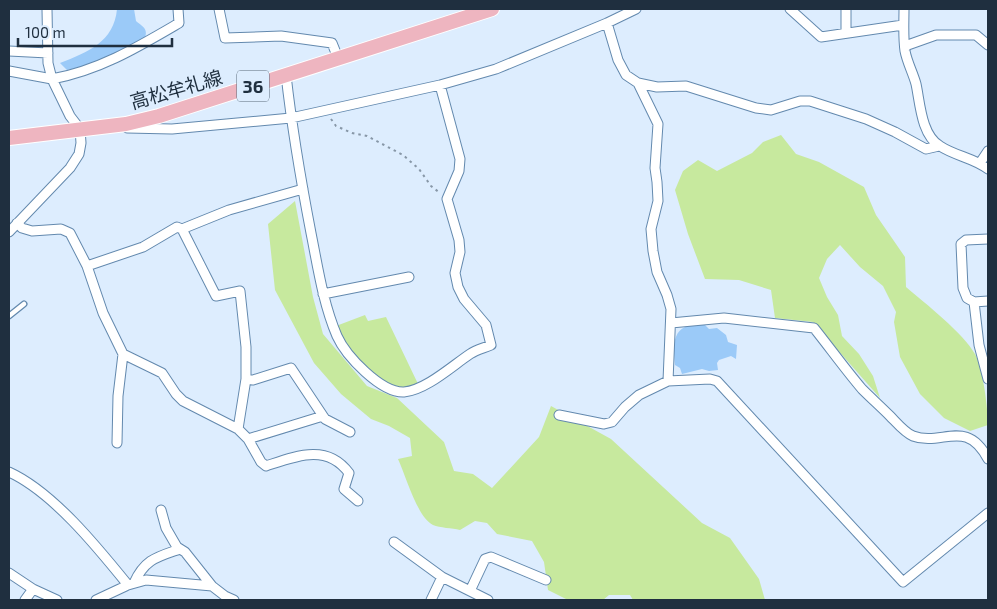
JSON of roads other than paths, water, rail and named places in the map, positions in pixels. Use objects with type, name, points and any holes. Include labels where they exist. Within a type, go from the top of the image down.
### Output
[{"type":"main road","name":"高松牟礼線","points":[[9,138],[126,124],[158,116],[492,9]]},
{"type":"street","points":[[9,232],[70,168],[79,154],[81,143],[80,129],[70,116],[52,79],[48,63],[47,9]]},
{"type":"street","points":[[9,71],[52,79],[92,69],[143,44],[179,23],[178,9]]},
{"type":"street","points":[[219,9],[226,38],[282,36],[332,42],[338,58]]},
{"type":"street","points":[[109,126],[172,129],[291,118],[325,111],[440,85],[496,69],[636,9]]},
{"type":"street","points":[[790,9],[821,37],[904,25]]},
{"type":"street","points":[[846,9],[846,33]]},
{"type":"street","points":[[904,9],[905,53],[916,83],[921,114],[929,133],[938,146],[984,166],[988,151]]},
{"type":"street","points":[[607,23],[618,60],[626,75],[638,84],[658,124],[655,168],[658,182],[658,200],[651,229],[657,272],[671,308],[668,381]]},
{"type":"street","points":[[905,46],[936,36],[976,35],[988,45]]},
{"type":"street","points":[[9,51],[48,53]]},
{"type":"street","points":[[286,75],[302,189],[323,294],[338,337],[348,354],[379,383],[392,391],[405,392],[419,388],[472,353],[490,345],[486,325],[464,299],[458,287],[455,273],[460,252],[459,240],[447,199],[459,171],[460,160],[440,85]]},
{"type":"street","points":[[638,84],[658,87],[686,86],[756,108],[771,110],[800,101],[810,101],[866,119],[896,132],[926,149],[938,146]]},
{"type":"street","points":[[86,266],[143,248],[177,227],[182,229],[229,210],[302,189]]},
{"type":"street","points":[[17,222],[22,228],[32,231],[61,228],[70,233],[86,266],[103,313],[123,354],[118,396],[117,443]]},
{"type":"street","points":[[182,229],[216,296],[240,290],[246,347],[246,379],[238,429]]},
{"type":"street","points":[[988,239],[966,240],[961,244],[963,288],[967,298],[974,302],[988,301]]},
{"type":"street","points":[[323,294],[409,277]]},
{"type":"street","points":[[974,302],[979,345],[988,379]]},
{"type":"street","points":[[671,323],[724,318],[814,328],[863,390],[913,436],[927,438],[961,435],[971,439],[986,454],[988,459]]},
{"type":"street","points":[[123,354],[162,373],[183,401],[238,429],[248,439],[261,462],[266,466],[299,455],[314,454],[330,458],[342,464],[349,473],[344,489],[358,501]]},
{"type":"street","points":[[246,379],[253,380],[291,368],[325,419],[350,432]]},
{"type":"street","points":[[559,415],[604,424],[612,422],[639,395],[668,381],[710,379],[717,381],[902,582],[988,513]]},
{"type":"street","points":[[248,439],[323,416]]},
{"type":"street","points":[[9,472],[22,478],[66,516],[92,541],[131,584]]},
{"type":"street","points":[[161,510],[166,528],[177,547],[185,552],[212,586],[234,600]]},
{"type":"street","points":[[394,542],[442,577],[488,600]]},
{"type":"street","points":[[131,584],[149,561],[180,549]]},
{"type":"street","points":[[470,591],[485,559],[491,556],[546,580]]},
{"type":"street","points":[[9,573],[33,589],[58,600]]},
{"type":"street","points":[[431,600],[442,577]]},
{"type":"street","points":[[96,600],[131,584],[146,580],[212,586]]},
{"type":"street","points":[[24,600],[33,589]]},
{"type":"lane","points":[[9,316],[24,304]]},
{"type":"water","points":[[117,9],[134,9],[136,21],[145,30],[145,38],[95,64],[67,70],[60,63],[90,50],[105,38],[111,30]]},
{"type":"water","points":[[705,325],[709,329],[717,328],[726,335],[728,342],[737,345],[736,359],[731,356],[719,360],[717,363],[718,370],[709,371],[702,369],[682,374],[680,368],[675,365],[675,338],[687,326]]}]
